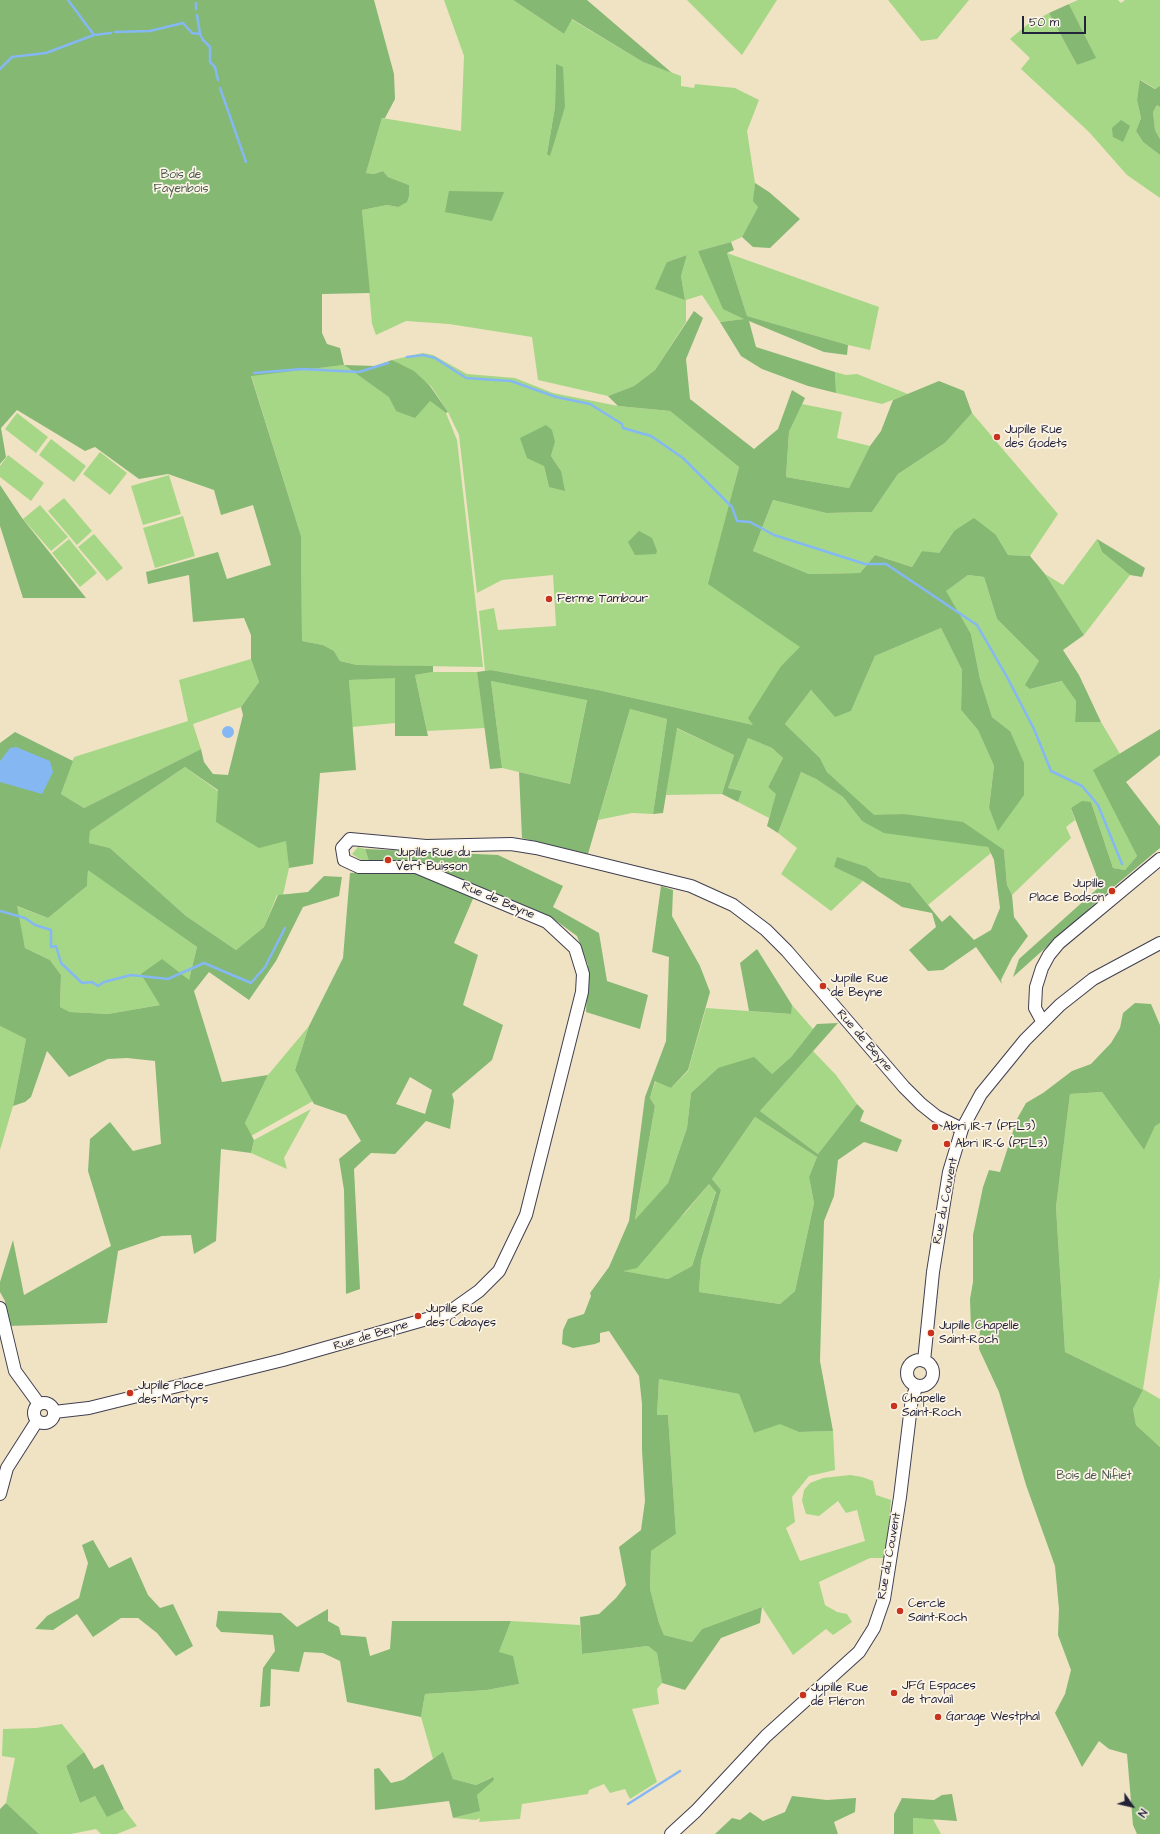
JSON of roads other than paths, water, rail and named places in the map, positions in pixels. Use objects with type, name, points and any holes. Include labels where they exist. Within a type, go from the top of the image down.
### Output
[{"type":"street","name":"Rue de Beyne","points":[[54,1412],[89,1408],[283,1360],[448,1313],[479,1291],[499,1271],[526,1215],[582,992],[583,974],[575,948],[547,922],[416,867],[359,867],[344,860],[342,848],[350,839],[426,846],[511,844],[536,848],[691,886],[733,905],[766,930],[787,951],[921,1104],[936,1116],[962,1129]]},
{"type":"street","points":[[1042,1021],[1036,1012],[1036,987],[1042,968],[1059,943],[1160,859]]},
{"type":"street","name":"Rue du Couvent","points":[[924,1361],[934,1264],[950,1172],[962,1129],[981,1094],[1042,1021],[1093,979],[1160,943]]},
{"type":"street","points":[[0,1308],[15,1371],[39,1404]]},
{"type":"street","points":[[916,1361],[924,1361],[932,1367],[934,1375],[928,1383],[922,1386],[916,1386],[910,1381],[907,1373],[910,1365],[916,1361]]},
{"type":"street","name":"Rue du Couvent","points":[[671,1834],[696,1811],[766,1736],[859,1652],[874,1628],[884,1598],[900,1497],[912,1398],[916,1386]]},
{"type":"street","points":[[44,1402],[53,1406],[54,1412],[55,1416],[49,1423],[40,1424],[34,1416],[35,1407],[44,1402]]},
{"type":"street","points":[[0,1494],[7,1468],[38,1421]]},
{"type":"water","points":[[228,726],[232,728],[234,732],[232,736],[228,738],[224,736],[222,732],[224,728]]},
{"type":"water","points":[[16,747],[50,761],[53,772],[42,794],[0,782],[0,761],[10,748]]},
{"type":"waterway","points":[[68,0],[94,35]]},
{"type":"waterway","points":[[196,3],[196,9]]},
{"type":"waterway","points":[[197,15],[200,34],[203,40],[210,47],[210,62],[215,67],[218,80]]},
{"type":"waterway","points":[[115,32],[150,31],[183,23],[192,33],[200,34]]},
{"type":"waterway","points":[[0,69],[12,57],[46,53],[94,35],[111,33]]},
{"type":"waterway","points":[[220,88],[246,162]]},
{"type":"waterway","points":[[407,357],[423,355],[435,358],[466,378],[511,381],[556,397],[590,404],[622,424],[623,428],[651,436],[683,458],[732,507],[737,521],[750,522],[774,535],[865,564],[886,564],[977,625],[1007,677],[1034,729],[1051,771],[1082,786],[1098,805],[1122,864]]},
{"type":"waterway","points":[[254,373],[302,369],[359,372],[388,363]]},
{"type":"waterway","points":[[0,911],[25,918],[35,925],[51,930],[51,947],[56,946],[61,963],[82,983],[92,982],[98,986],[104,982],[131,975],[168,979],[204,963],[251,983],[265,967],[285,928]]},
{"type":"waterway","points":[[628,1804],[680,1771]]},
{"type":"place","name":"Jupille Rue des Godets","points":[[997,437]]},
{"type":"place","name":"Ferme Tambour","points":[[549,599]]},
{"type":"place","name":"Jupille Rue du Vert Buisson","points":[[388,860]]},
{"type":"place","name":"Jupille Place Bodson","points":[[1112,891]]},
{"type":"place","name":"Jupille Rue de Beyne","points":[[823,986]]},
{"type":"place","name":"Abri IR-7 (PFL3)","points":[[935,1127]]},
{"type":"place","name":"Abri IR-6 (PFL3)","points":[[947,1144]]},
{"type":"place","name":"Jupille Rue des Cabayes","points":[[418,1316]]},
{"type":"place","name":"Jupille Chapelle Saint-Roch","points":[[931,1333]]},
{"type":"place","name":"Jupille Place des Martyrs","points":[[130,1393]]},
{"type":"place","name":"Chapelle Saint-Roch","points":[[894,1406]]},
{"type":"place","name":"Cercle Saint-Roch","points":[[900,1611]]},
{"type":"place","name":"JFG Espaces de travail","points":[[894,1693]]},
{"type":"place","name":"Jupille Rue de Fléron","points":[[803,1695]]},
{"type":"place","name":"Garage Westphal","points":[[938,1717]]},
{"type":"park label","name":"Bois de Fayenbois","points":[[181,182]]},
{"type":"park label","name":"Bois de Nifiet","points":[[1094,1476]]}]
